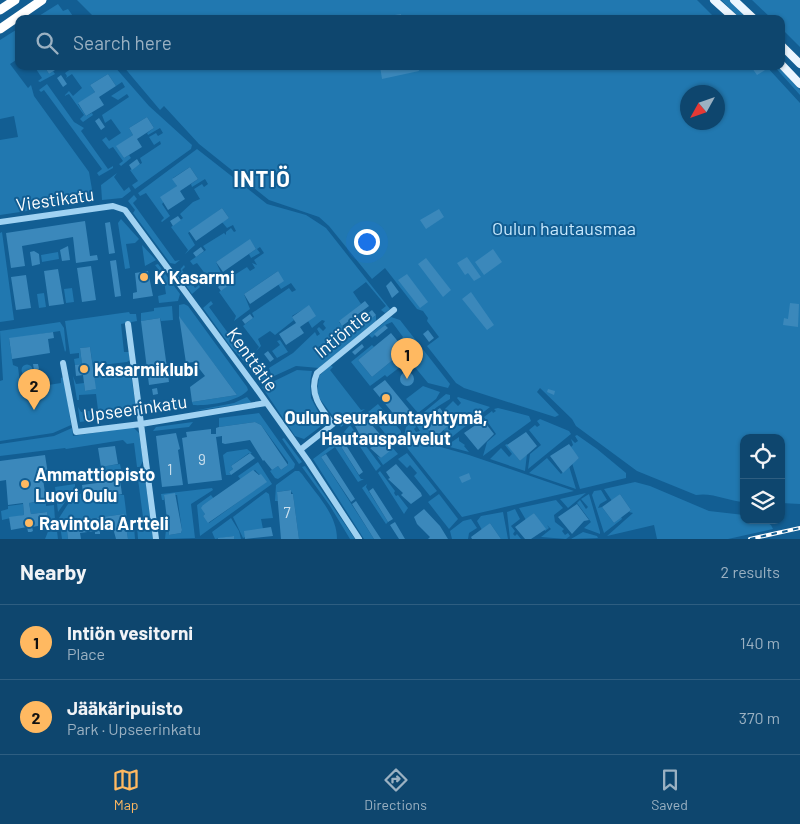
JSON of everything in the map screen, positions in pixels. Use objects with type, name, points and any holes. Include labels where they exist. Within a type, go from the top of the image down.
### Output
[{"type":"highway","points":[[0,10],[15,0]]},
{"type":"highway","points":[[20,15],[42,0]]},
{"type":"highway","points":[[0,29],[15,19]]},
{"type":"main road","points":[[714,0],[731,15]]},
{"type":"main road","points":[[734,0],[750,15]]},
{"type":"main road","points":[[785,49],[800,64]]},
{"type":"main road","points":[[785,68],[800,84]]},
{"type":"street","name":"Viestikatu","points":[[0,222],[113,206]]},
{"type":"street","name":"Kenttätie","points":[[113,206],[119,206],[128,213],[266,402],[359,539]]},
{"type":"street","name":"Intiöntie","points":[[300,450],[333,424],[315,397],[312,383],[317,373],[394,310]]},
{"type":"street","points":[[128,324],[156,539]]},
{"type":"street","name":"Upseerinkatu","points":[[63,363],[76,432],[141,424],[266,402]]},
{"type":"green space","points":[[77,0],[697,0],[712,15],[92,15]]},
{"type":"green space","points":[[721,0],[729,0],[745,15],[737,15]]},
{"type":"green space","points":[[752,0],[800,0],[800,47],[785,32],[785,15],[768,15]]},
{"type":"green space","points":[[58,4],[63,11],[68,9],[72,15],[40,15]]},
{"type":"green space","points":[[15,31],[15,61],[10,64],[28,88],[31,85],[34,96],[89,172],[94,201],[0,215],[0,140],[18,137],[14,116],[0,119],[0,40]]},
{"type":"green space","points":[[37,70],[46,70],[49,74],[53,71],[55,74],[40,82],[38,81],[42,78]]},
{"type":"green space","points":[[69,70],[118,70],[149,106],[192,145],[191,149],[135,189],[132,185],[138,181],[130,170],[142,163],[140,158],[161,144],[160,141],[154,145],[149,137],[156,133],[158,136],[163,133],[160,128],[148,135],[147,133],[154,128],[147,117],[129,128],[133,135],[117,146],[124,158],[129,155],[131,158],[121,166],[119,164],[123,161],[113,147],[109,149],[102,140],[106,137],[109,141],[121,133],[111,119],[105,123],[102,115],[129,97],[127,94],[118,100],[111,96],[125,87],[122,82],[116,86],[108,74],[90,85],[95,92],[78,104],[86,116],[92,113],[93,115],[83,122],[80,119],[84,115],[69,94],[64,96],[69,91],[73,96],[82,88],[72,74],[66,78],[65,73]]},
{"type":"green space","name":"Oulun hautausmaa","points":[[126,70],[770,70],[800,103],[800,504],[785,503],[785,434],[740,434],[740,501],[702,494],[696,495],[637,471],[576,426],[572,419],[540,388],[537,392],[559,415],[555,417],[464,388],[456,383],[427,346],[439,337],[427,321],[428,318],[423,311],[417,309],[385,268],[372,279],[329,226],[319,217],[269,200],[199,144],[164,106],[160,110]]},
{"type":"green space","points":[[778,70],[782,70],[800,90],[800,95]]},
{"type":"green space","points":[[47,84],[74,122],[84,128],[81,131],[108,169],[113,166],[113,168],[99,176],[97,173],[102,169],[44,90],[41,92],[39,90]]},
{"type":"green space","points":[[197,149],[267,204],[306,215],[326,228],[390,309],[385,313],[381,310],[386,306],[366,282],[353,292],[361,304],[339,322],[350,335],[376,315],[376,321],[319,368],[296,366],[272,377],[269,368],[293,353],[315,332],[317,336],[320,334],[317,329],[319,327],[323,331],[326,328],[323,324],[325,321],[322,320],[312,328],[308,321],[309,306],[292,316],[294,320],[275,335],[270,331],[258,339],[261,346],[256,351],[259,347],[243,326],[254,317],[252,313],[289,288],[292,292],[296,290],[291,283],[281,289],[278,284],[278,271],[244,294],[250,309],[234,321],[236,316],[219,292],[230,284],[228,279],[247,267],[250,271],[255,268],[252,263],[257,265],[254,260],[264,253],[260,247],[257,249],[260,253],[251,258],[249,254],[256,249],[250,240],[216,262],[223,277],[209,287],[212,283],[197,263],[193,265],[190,261],[206,250],[203,246],[224,233],[226,235],[226,232],[231,228],[234,232],[236,231],[233,225],[227,228],[222,222],[229,218],[222,208],[188,233],[195,245],[185,254],[188,250],[171,227],[183,218],[180,214],[193,202],[200,199],[194,189],[202,184],[204,187],[208,184],[205,179],[192,187],[191,184],[198,179],[190,167],[173,178],[177,186],[162,204],[170,216],[162,222],[164,218],[146,193],[140,196],[138,193]]},
{"type":"green space","points":[[117,173],[114,177],[124,191],[129,187],[131,191],[122,198],[102,200],[101,185]]},
{"type":"green space","points":[[134,195],[137,199],[133,203],[175,261],[180,260],[175,264],[170,263],[133,213],[135,210],[128,201]]},
{"type":"green space","points":[[121,219],[139,239],[135,243],[126,244],[130,268],[125,269],[118,223]]},
{"type":"green space","points":[[2,232],[14,320],[0,322],[0,233]]},
{"type":"green space","points":[[142,245],[156,260],[145,266]]},
{"type":"green space","points":[[58,252],[59,259],[42,262],[41,255]]},
{"type":"green space","points":[[158,264],[180,294],[178,301],[159,303],[158,296],[166,294],[164,281],[159,281],[159,275],[162,274],[155,265]]},
{"type":"green space","points":[[184,265],[185,267],[182,270],[195,288],[199,285],[200,287],[192,294],[177,273]]},
{"type":"green space","points":[[72,288],[74,302],[66,303],[64,289]]},
{"type":"green space","points":[[44,293],[46,307],[39,308],[37,294]]},
{"type":"green space","points":[[211,301],[213,304],[209,307],[260,377],[265,374],[267,377],[262,382],[231,347],[203,308]]},
{"type":"green space","points":[[184,304],[188,306],[247,387],[248,390],[237,398],[206,405],[193,405],[192,402],[237,395],[180,318],[179,320],[179,305]]},
{"type":"green space","points":[[172,306],[173,320],[161,321],[160,318],[141,321],[141,313],[154,311],[154,308]]},
{"type":"green space","points":[[129,312],[130,314],[136,314],[137,321],[121,324],[124,352],[129,352],[130,360],[93,366],[90,347],[80,348],[82,364],[75,365],[74,359],[79,358],[79,353],[70,354],[65,321]]},
{"type":"green space","points":[[391,317],[400,320],[450,384],[448,388],[428,383],[409,360],[387,377],[385,375],[370,386],[351,362],[372,345],[374,347],[358,360],[372,377],[405,350],[398,342],[403,337],[392,322],[385,325],[372,338],[369,335]]},
{"type":"green space","points":[[60,322],[64,328],[65,352],[60,331],[9,339],[13,365],[18,367],[21,391],[23,391],[21,378],[40,375],[42,386],[61,383],[61,378],[64,377],[71,425],[53,433],[0,441],[0,381],[3,380],[0,331]]},
{"type":"green space","points":[[280,340],[288,352],[277,358],[272,351],[280,345],[277,341]]},
{"type":"green space","points":[[27,364],[33,370],[27,376],[21,370]]},
{"type":"green space","points":[[330,365],[333,367],[330,370],[361,410],[365,409],[341,427],[317,395],[319,376]]},
{"type":"green space","points":[[125,366],[130,368],[137,414],[80,422],[78,407],[81,412],[98,410],[96,394],[79,395],[79,400],[77,400],[73,376],[76,384],[84,383],[85,391],[95,389],[93,370]]},
{"type":"green space","points":[[297,370],[312,371],[310,382],[311,398],[323,421],[320,427],[304,439],[295,436],[262,387]]},
{"type":"green space","points":[[423,386],[440,392],[436,399],[418,413],[406,399]]},
{"type":"green space","points":[[446,394],[450,395],[450,399],[415,425],[414,429],[416,432],[420,431],[417,426],[421,421],[435,438],[440,432],[442,436],[438,444],[413,436],[404,436],[406,427]]},
{"type":"green space","points":[[247,397],[250,403],[193,411],[234,403]]},
{"type":"green space","points":[[458,397],[490,407],[443,444],[446,433],[443,429],[455,419],[453,416],[451,418],[445,409],[453,401],[458,406],[461,403]]},
{"type":"green space","points":[[150,400],[154,400],[155,405],[185,402],[186,407],[152,412]]},
{"type":"green space","points":[[378,404],[401,431],[401,439],[391,441],[368,412]]},
{"type":"green space","points":[[498,408],[529,416],[531,421],[483,456],[487,442],[496,434],[484,417],[492,411],[493,413],[496,411],[494,409]]},
{"type":"green space","points":[[259,413],[295,464],[294,468],[278,479],[270,471],[278,466],[281,470],[288,465],[288,462],[261,425],[255,422],[219,427],[219,418]]},
{"type":"green space","points":[[540,419],[569,431],[571,434],[528,469],[530,454],[541,445],[529,430],[535,425],[537,427],[540,425],[537,421]]},
{"type":"green space","points":[[193,422],[189,427],[153,431],[156,427]]},
{"type":"green space","points":[[350,425],[381,466],[376,471],[351,433],[347,435],[344,432]]},
{"type":"green space","points":[[133,427],[139,433],[143,461],[140,467],[137,467],[134,443],[127,444],[123,440],[66,449],[0,456],[0,444],[54,436],[72,428],[73,436]]},
{"type":"green space","points":[[577,435],[626,473],[626,478],[580,489],[572,463],[579,458],[570,448],[573,445],[571,439],[575,443],[578,441],[575,436]]},
{"type":"green space","points":[[459,437],[459,441],[465,445],[469,452],[446,446]]},
{"type":"green space","points":[[284,438],[302,462],[299,464],[282,439]]},
{"type":"green space","points":[[409,438],[469,455],[574,491],[462,517],[408,449],[404,440]]},
{"type":"green space","points":[[340,439],[344,442],[340,445],[361,479],[364,479],[358,482],[335,447],[321,457],[374,539],[364,539],[313,459]]},
{"type":"green space","points":[[507,444],[520,461],[527,454],[525,471],[490,459],[501,448],[509,457],[512,454],[505,445]]},
{"type":"green space","points":[[391,446],[398,454],[383,465],[377,456],[381,458]]},
{"type":"green space","points":[[247,449],[252,453],[249,453],[231,466],[233,469],[229,472],[231,475],[226,475],[223,455],[227,452]]},
{"type":"green space","points":[[407,453],[437,491],[430,496],[414,476],[417,473],[410,465],[407,468],[398,459]]},
{"type":"green space","points":[[547,458],[561,474],[569,466],[576,489],[529,473]]},
{"type":"green space","points":[[258,462],[272,484],[200,536],[197,505],[211,495],[214,499],[203,505],[205,514],[203,516],[209,523],[266,482],[255,470],[241,480],[238,476]]},
{"type":"green space","points":[[120,464],[121,469],[99,472],[99,467]]},
{"type":"green space","points":[[305,466],[355,539],[350,539],[330,506],[302,467]]},
{"type":"green space","points":[[295,471],[299,471],[302,474],[330,513],[334,521],[337,539],[299,539],[293,494],[290,490],[277,492],[278,501],[275,501],[276,485]]},
{"type":"green space","points":[[380,471],[395,491],[396,496],[398,495],[408,508],[404,514],[378,473]]},
{"type":"green space","points":[[145,478],[153,539],[138,539],[137,526],[144,525],[138,479]]},
{"type":"green space","points":[[635,482],[650,486],[709,511],[740,515],[740,524],[769,524],[773,529],[728,539],[657,539],[654,525],[607,536],[633,513],[629,512],[631,510],[620,494],[612,501],[604,489]]},
{"type":"green space","points":[[75,484],[75,488],[58,512],[55,487]]},
{"type":"green space","points":[[367,484],[366,487],[388,522],[386,524],[362,488]]},
{"type":"green space","points":[[212,488],[213,490],[191,504],[195,538],[165,539],[166,529],[168,529],[169,535],[181,533],[182,530],[177,495],[164,495],[164,500],[162,500],[161,494]]},
{"type":"green space","points":[[77,490],[79,494],[83,493],[84,499],[113,494],[124,495],[128,527],[134,527],[135,539],[128,539],[124,514],[66,522],[68,539],[62,539],[59,518]]},
{"type":"green space","points":[[601,490],[607,500],[600,504],[598,508],[602,507],[614,523],[621,517],[622,519],[604,533],[592,495],[594,491]]},
{"type":"green space","points":[[266,492],[269,494],[273,518],[261,519],[263,529],[243,538],[233,517]]},
{"type":"green space","points":[[586,493],[568,508],[560,499]]},
{"type":"green space","points":[[439,494],[458,519],[449,529],[428,502]]},
{"type":"green space","points":[[589,494],[600,534],[584,528],[591,522],[577,503],[580,500],[586,509],[588,507],[581,499]]},
{"type":"green space","points":[[556,500],[563,508],[554,515],[555,522],[564,529],[562,531],[565,535],[568,533],[570,536],[566,539],[541,537],[551,529],[547,525],[549,528],[545,531],[534,513],[526,520],[519,508]]},
{"type":"green space","points":[[46,501],[46,506],[54,505],[55,520],[49,524],[47,512],[31,514],[29,503]]},
{"type":"green space","points":[[23,504],[24,515],[2,520],[1,511],[8,509],[8,506]]},
{"type":"green space","points":[[515,509],[520,519],[511,526],[515,531],[513,534],[515,536],[517,534],[521,539],[510,539],[507,512]]},
{"type":"green space","points":[[503,512],[508,539],[501,539],[490,523],[482,530],[477,521],[481,516]]},
{"type":"green space","points":[[231,518],[239,531],[241,539],[234,539],[233,536],[215,539],[212,532]]},
{"type":"green space","points":[[471,519],[477,528],[469,533],[468,539],[452,539],[450,531],[463,521]]},
{"type":"green space","points":[[56,523],[58,539],[45,539],[49,529]]},
{"type":"green space","points":[[583,532],[597,536],[598,538],[571,539]]},
{"type":"building","points":[[46,70],[55,70],[49,74]]},
{"type":"building","points":[[381,70],[419,70],[419,71],[382,79]]},
{"type":"building","points":[[753,70],[765,70],[757,75]]},
{"type":"building","points":[[108,74],[116,86],[99,97],[104,105],[86,116],[78,103],[95,92],[90,85]]},
{"type":"building","points":[[61,75],[67,84],[63,87],[57,78]]},
{"type":"building","points":[[147,117],[154,128],[137,139],[142,147],[124,158],[116,146],[133,135],[129,128]]},
{"type":"building","points":[[99,118],[105,127],[101,130],[95,121]]},
{"type":"building","points":[[137,159],[140,164],[132,170],[129,165]]},
{"type":"building","points":[[190,167],[198,179],[180,191],[185,199],[168,210],[160,197],[177,186],[172,179]]},
{"type":"building","points":[[222,208],[229,218],[196,241],[189,231]]},
{"type":"building","points":[[439,209],[444,217],[426,229],[420,220]]},
{"type":"building","points":[[178,216],[181,220],[173,226],[170,221]]},
{"type":"building","points":[[85,221],[90,256],[97,255],[98,260],[76,263],[73,237],[22,246],[25,266],[11,268],[6,233]]},
{"type":"building","points":[[110,222],[115,253],[109,254],[105,223]]},
{"type":"building","points":[[250,239],[256,249],[223,272],[216,262]]},
{"type":"building","points":[[68,246],[70,260],[62,261],[60,250]]},
{"type":"building","points":[[201,247],[204,251],[196,257],[193,253]]},
{"type":"building","points":[[493,249],[502,262],[484,275],[475,262]]},
{"type":"building","points":[[34,251],[39,254],[40,264],[32,266],[30,252]]},
{"type":"building","points":[[467,257],[481,277],[474,281],[468,273],[465,275],[457,263]]},
{"type":"building","points":[[426,258],[451,290],[443,297],[418,264]]},
{"type":"building","points":[[116,260],[121,296],[115,297],[110,261]]},
{"type":"building","points":[[91,266],[96,300],[82,302],[77,268]]},
{"type":"building","points":[[58,269],[64,304],[49,306],[44,271]]},
{"type":"building","points":[[148,271],[153,296],[133,299],[133,293],[137,292],[135,273]]},
{"type":"building","points":[[278,271],[284,281],[250,304],[244,294]]},
{"type":"building","points":[[407,274],[428,302],[420,308],[398,280]]},
{"type":"building","points":[[26,275],[31,308],[16,310],[11,277]]},
{"type":"building","points":[[225,281],[229,285],[221,291],[218,287]]},
{"type":"building","points":[[391,281],[399,292],[392,298],[386,286]]},
{"type":"building","points":[[471,292],[494,325],[487,330],[462,299]]},
{"type":"building","points":[[365,301],[369,306],[342,326],[339,321]]},
{"type":"building","points":[[790,303],[799,304],[798,327],[783,325],[784,318],[788,319]]},
{"type":"building","points":[[309,305],[316,316],[300,327],[304,333],[286,345],[279,334],[296,323],[292,317]]},
{"type":"building","points":[[372,310],[376,315],[350,335],[346,331]]},
{"type":"building","points":[[250,314],[253,318],[245,324],[242,320]]},
{"type":"building","points":[[179,316],[237,395],[192,402],[190,387],[205,376],[194,362],[186,363]]},
{"type":"building","points":[[160,318],[169,382],[149,385],[141,321]]},
{"type":"building","points":[[385,325],[388,328],[377,337],[374,334]]},
{"type":"building","points":[[428,330],[434,338],[429,342],[423,334]]},
{"type":"building","points":[[53,332],[54,338],[48,339],[50,353],[12,359],[9,338]]},
{"type":"building","points":[[391,333],[405,350],[372,377],[358,360]]},
{"type":"building","points":[[362,344],[364,347],[355,355],[352,352]]},
{"type":"building","name":"Kasarmiklubi","points":[[90,347],[96,389],[85,391],[83,375],[76,376],[75,365],[82,364],[80,348]]},
{"type":"building","points":[[268,351],[274,359],[270,362],[264,354]]},
{"type":"building","points":[[33,364],[38,364],[39,369],[34,370]]},
{"type":"building","points":[[404,372],[410,372],[414,379],[410,386],[404,386],[400,382],[400,376]]},
{"type":"building","points":[[385,380],[412,413],[401,423],[373,389]]},
{"type":"building","points":[[157,388],[158,394],[153,395],[152,389]]},
{"type":"building","points":[[548,389],[555,391],[554,395],[547,392]]},
{"type":"building","points":[[440,408],[451,423],[435,438],[421,421]]},
{"type":"building","points":[[365,417],[390,446],[391,450],[381,458],[370,448],[372,447],[360,435],[355,426]]},
{"type":"building","points":[[483,420],[494,434],[478,450],[464,433]]},
{"type":"building","points":[[255,422],[261,425],[288,465],[281,470],[278,466],[272,470],[263,461],[250,440],[225,444],[222,443],[222,436],[216,437],[222,480],[188,484],[182,438],[187,437],[186,432],[211,429],[211,434],[216,434],[216,428],[219,427]]},
{"type":"building","points":[[526,432],[537,446],[520,461],[507,445]]},
{"type":"building","points":[[176,433],[180,449],[178,450],[183,485],[162,487],[156,436]]},
{"type":"building","points":[[344,442],[363,472],[359,475],[340,445]]},
{"type":"building","points":[[569,444],[579,458],[563,473],[550,456]]},
{"type":"building","points":[[115,446],[118,464],[101,467],[98,448]]},
{"type":"building","points":[[250,453],[255,458],[231,475],[229,472],[233,469],[231,466]]},
{"type":"building","points":[[326,454],[355,499],[351,502],[321,457]]},
{"type":"building","name":"Ammattiopisto Luovi Oulu","points":[[45,455],[48,474],[39,476],[40,480],[43,479],[46,500],[29,503],[31,514],[47,512],[49,524],[32,527],[33,531],[31,532],[28,532],[27,527],[11,530],[9,517],[24,515],[23,503],[8,505],[6,480],[0,481],[0,461]]},
{"type":"building","points":[[396,464],[421,493],[422,496],[411,504],[401,495],[403,493],[388,479],[390,478],[386,472]]},
{"type":"building","points":[[253,470],[259,475],[261,474],[267,482],[208,523],[203,516],[205,514],[201,508],[203,505]]},
{"type":"building","points":[[469,473],[471,479],[462,483],[459,477]]},
{"type":"building","points":[[120,480],[122,494],[84,499],[82,485]]},
{"type":"building","points":[[373,488],[393,519],[388,522],[369,491]]},
{"type":"building","points":[[291,490],[299,539],[281,539],[277,492]]},
{"type":"building","points":[[175,493],[182,530],[181,533],[169,535],[164,495]]},
{"type":"building","points":[[620,494],[631,510],[614,523],[602,507]]},
{"type":"building","points":[[356,501],[381,539],[374,539],[352,504]]},
{"type":"building","points":[[577,504],[589,520],[584,521],[572,534],[558,517]]},
{"type":"building","points":[[424,509],[440,526],[448,539],[428,539],[430,537],[417,524],[414,517]]},
{"type":"building","points":[[534,513],[546,529],[531,539],[525,539],[515,527]]},
{"type":"building","points":[[124,514],[128,539],[116,539],[113,528],[100,530],[100,534],[95,534],[95,531],[80,533],[81,539],[68,539],[66,522]]},
{"type":"building","points":[[395,522],[405,539],[399,539],[390,525]]},
{"type":"building","points":[[490,523],[501,539],[472,539],[471,537]]},
{"type":"building","points":[[271,527],[273,536],[245,539],[244,531]]},
{"type":"building","points":[[234,536],[234,539],[218,539],[218,538]]},
{"type":"railway","points":[[750,539],[800,528]]},
{"type":"place","name":"K Kasarmi","points":[[144,277]]},
{"type":"place","name":"Kasarmiklubi","points":[[84,369]]},
{"type":"place","name":"Intiön vesitorni","points":[[407,379]]},
{"type":"place","name":"Oulun seurakuntayhtymä, Hautauspalvelut","points":[[386,398]]},
{"type":"place","name":"Jääkäripuisto","points":[[34,410]]},
{"type":"place","name":"Ammattiopisto Luovi Oulu","points":[[25,484]]},
{"type":"place","name":"Ravintola Artteli","points":[[29,523]]},
{"type":"district","name":"INTIÖ","points":[[262,178]]}]
